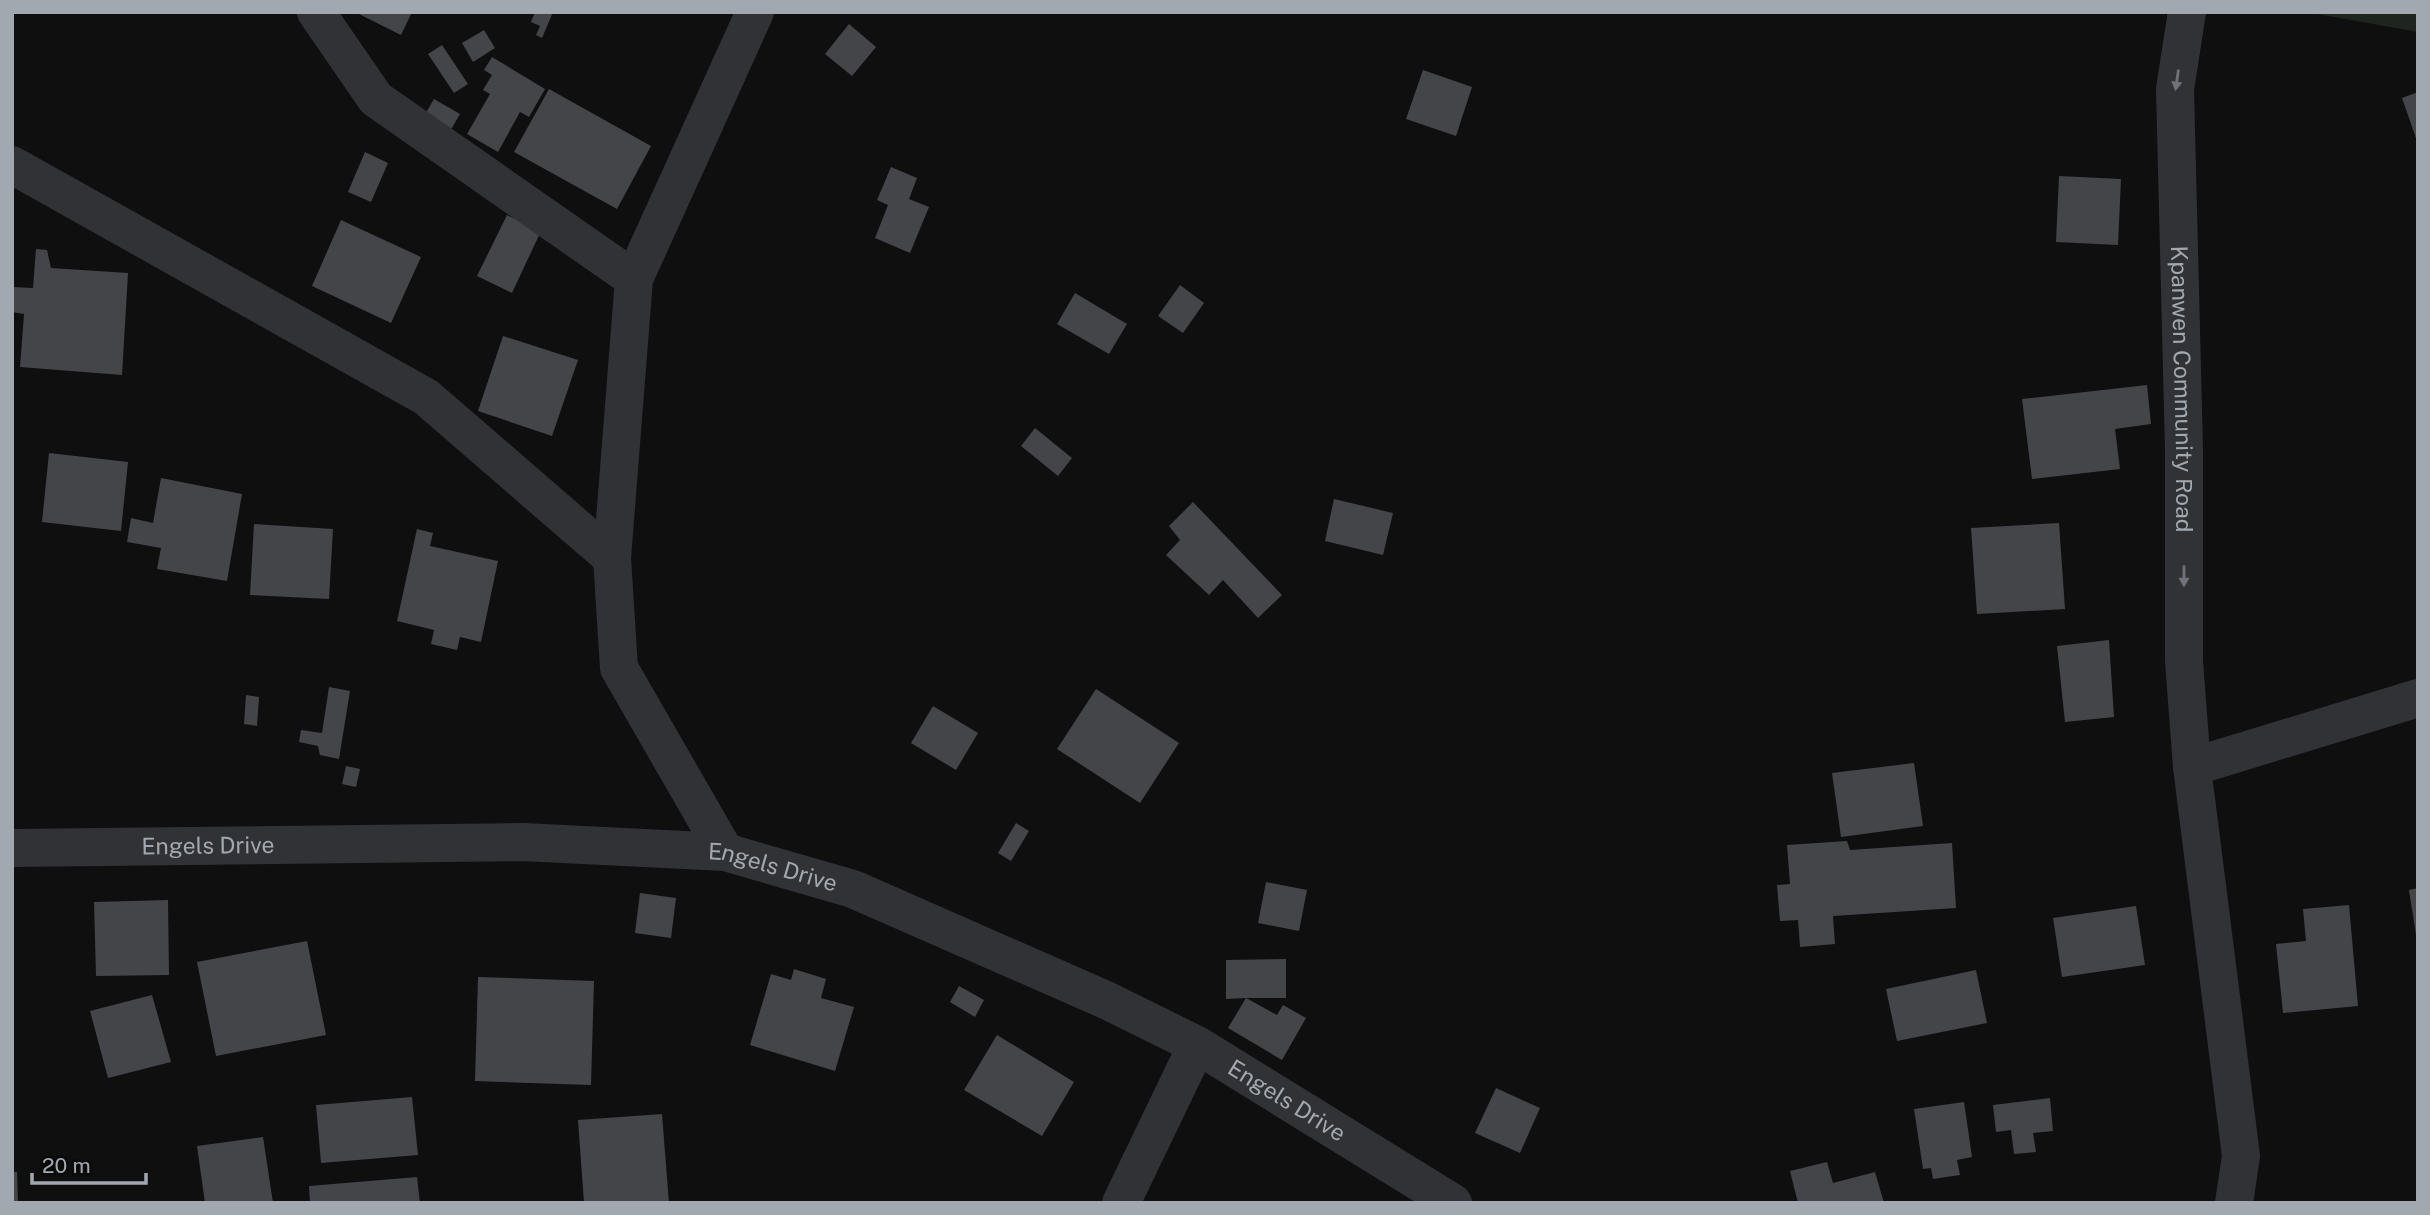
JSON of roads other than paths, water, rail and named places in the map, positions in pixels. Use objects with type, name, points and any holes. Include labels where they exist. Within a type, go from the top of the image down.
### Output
[{"type":"street","points":[[316,12],[376,99],[634,279]]},
{"type":"street","points":[[725,852],[619,668],[612,558],[634,279],[755,12]]},
{"type":"street","name":"Kpanwen Community Road","points":[[2187,12],[2175,89],[2184,450],[2184,661],[2192,767],[2241,1156],[2234,1203]]},
{"type":"street","points":[[12,165],[426,397],[612,558]]},
{"type":"street","points":[[2192,767],[2418,698]]},
{"type":"street","name":"Engels Drive","points":[[12,848],[523,842],[725,852],[853,889],[1108,1001],[1197,1045],[1453,1203]]},
{"type":"street","points":[[1121,1203],[1197,1045]]}]
